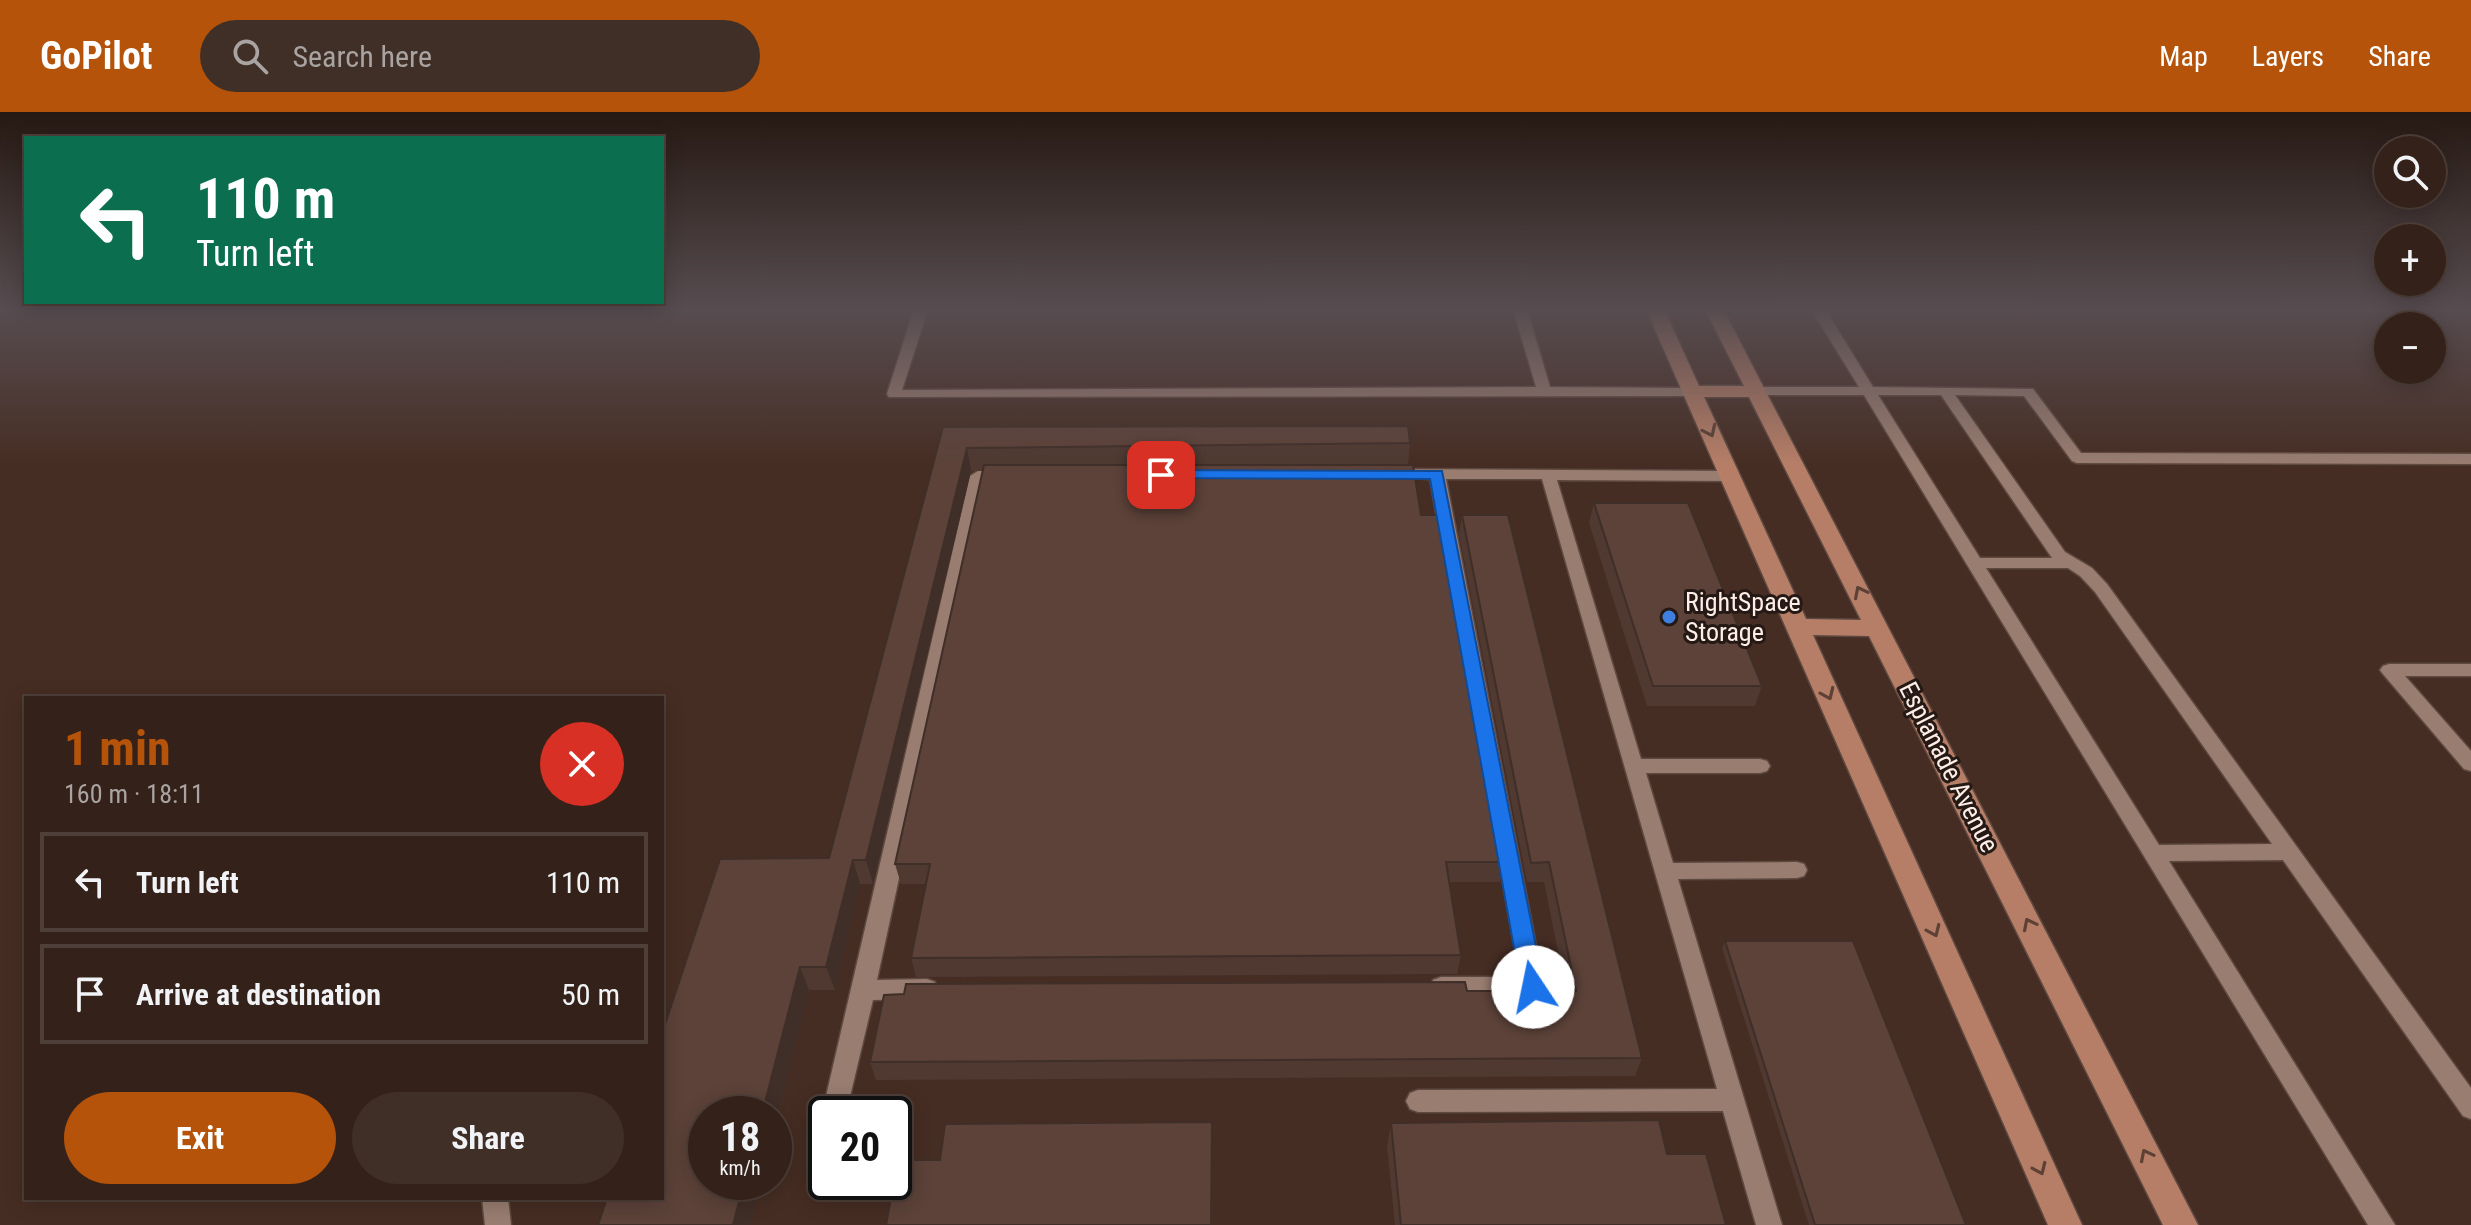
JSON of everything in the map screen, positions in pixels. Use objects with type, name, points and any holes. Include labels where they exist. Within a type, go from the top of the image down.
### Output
[{"type":"main road","points":[[1678,361],[2065,1225]]},
{"type":"main road","name":"Esplanade Avenue","points":[[1741,361],[2181,1225]]},
{"type":"main road","points":[[1691,392],[1756,391]]},
{"type":"main road","points":[[1798,627],[1878,628]]},
{"type":"lane","points":[[905,361],[894,394],[1691,392]]},
{"type":"lane","points":[[1535,361],[1544,391]]},
{"type":"lane","points":[[1850,361],[2382,1225]]},
{"type":"lane","points":[[1756,391],[2028,392],[2077,458],[2471,459]]},
{"type":"lane","points":[[1945,391],[2059,556],[2101,588],[2471,1108]]},
{"type":"lane","points":[[1373,474],[1730,476]]},
{"type":"lane","points":[[1421,987],[1533,987],[1437,474]]},
{"type":"lane","points":[[1548,474],[1769,1225]]},
{"type":"lane","points":[[838,1096],[978,476],[1025,475]]},
{"type":"lane","points":[[1975,563],[2071,563]]},
{"type":"lane","points":[[2471,670],[2389,670],[2471,764]]},
{"type":"lane","points":[[1635,766],[1760,766]]},
{"type":"lane","points":[[2153,853],[2289,852]]},
{"type":"lane","points":[[1665,871],[1797,870]]},
{"type":"lane","points":[[864,990],[944,989]]},
{"type":"lane","points":[[1418,1101],[1732,1100]]},
{"type":"lane","points":[[495,1200],[498,1225]]},
{"type":"building","points":[[1408,426],[1410,443],[967,448],[866,860],[853,860],[826,967],[800,967],[767,1096],[688,1096],[688,1200],[739,1200],[733,1225],[598,1225],[606,1200],[664,1200],[664,1027],[720,859],[829,858],[943,427]]},
{"type":"building","points":[[984,465],[1413,465],[1421,515],[1440,515],[1504,862],[1446,862],[1461,955],[911,958],[930,864],[895,864]]},
{"type":"building","name":"RightSpace Storage","points":[[1594,503],[1688,503],[1762,686],[1653,686]]},
{"type":"building","points":[[1462,515],[1508,515],[1642,1058],[870,1062],[884,995],[904,994],[906,984],[1465,982],[1467,991],[1576,991],[1549,862],[1531,863]]},
{"type":"building","points":[[1725,941],[1853,941],[1966,1225],[1815,1225]]},
{"type":"building","points":[[1659,1120],[1667,1154],[1706,1154],[1726,1225],[1401,1225],[1391,1123]]},
{"type":"building","points":[[1212,1122],[1211,1225],[886,1225],[891,1200],[912,1200],[912,1160],[940,1160],[945,1124]]},
{"type":"place","name":"RightSpace Storage","points":[[1669,617]]},
{"type":"route","points":[[1161,475],[1437,474],[1533,987]]}]
